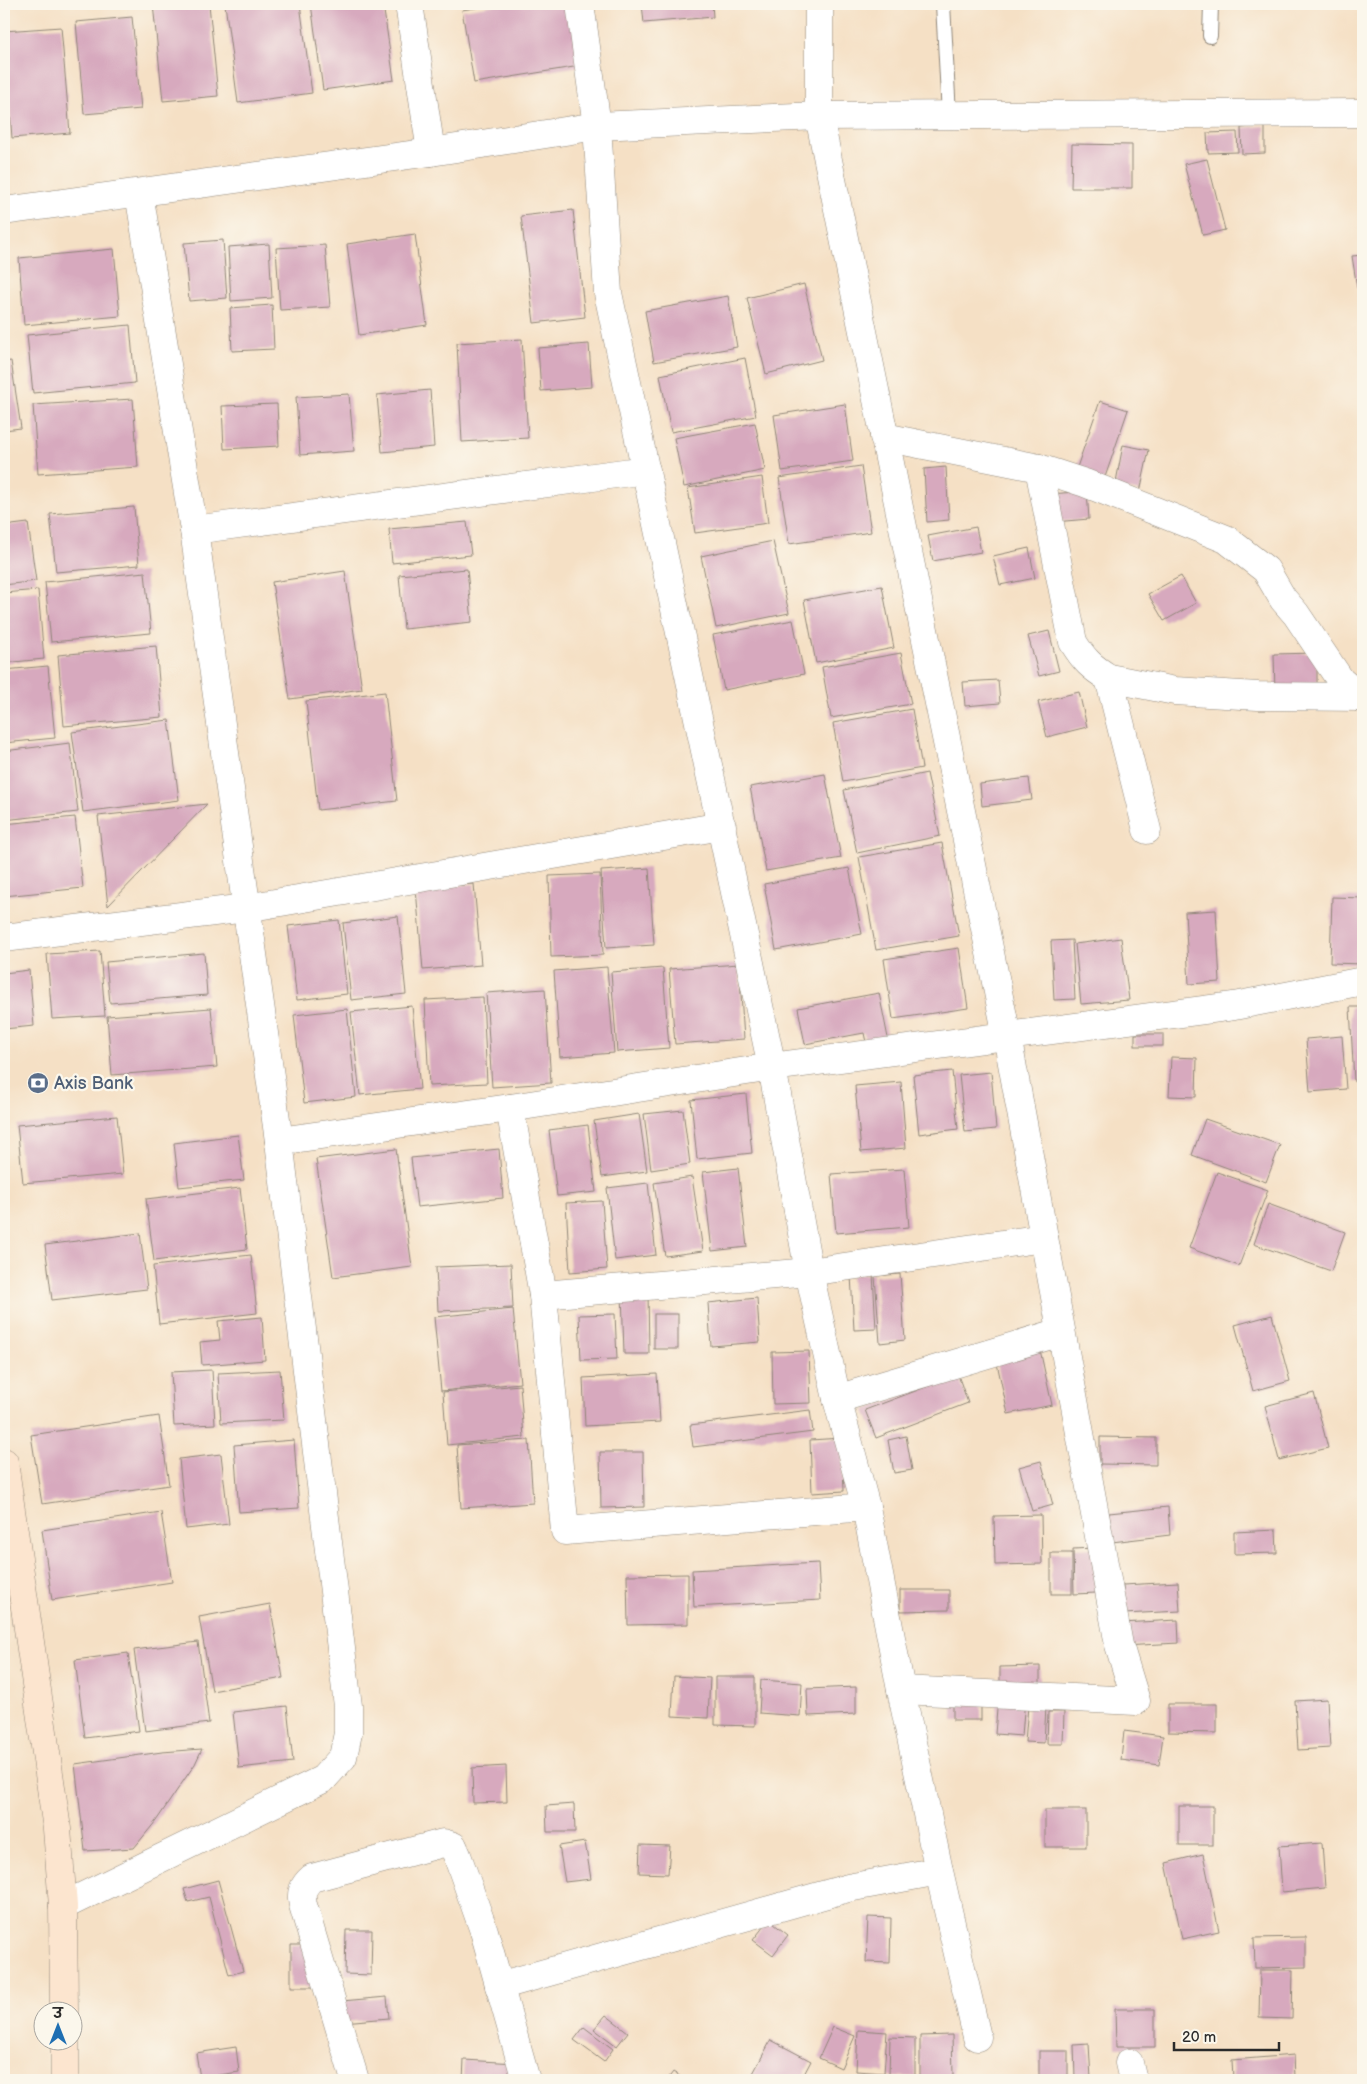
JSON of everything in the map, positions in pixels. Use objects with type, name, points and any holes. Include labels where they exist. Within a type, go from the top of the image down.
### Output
[{"type":"street","points":[[409,4],[431,152]]},
{"type":"street","points":[[580,4],[597,126],[608,293],[772,1066],[809,1272],[837,1399],[866,1507],[901,1690],[977,2038]]},
{"type":"street","points":[[819,4],[818,116],[1007,1036],[1119,1645],[1136,1701],[901,1690]]},
{"type":"street","points":[[4,212],[431,152],[597,126],[818,116],[1363,113]]},
{"type":"street","points":[[63,1906],[323,1779],[343,1756],[348,1733],[348,1706],[279,1141],[194,530],[139,193]]},
{"type":"street","points":[[884,437],[1039,468],[1085,482],[1226,539],[1266,570],[1283,599],[1296,614],[1341,681],[1362,698]]},
{"type":"street","points":[[1039,468],[1073,642],[1081,656],[1092,668],[1109,678],[1175,691],[1258,696],[1362,698]]},
{"type":"street","points":[[194,530],[646,470]]},
{"type":"street","points":[[1109,678],[1147,830]]},
{"type":"street","points":[[4,938],[246,908],[722,826]]},
{"type":"street","points":[[279,1141],[510,1108],[772,1066],[1234,1006],[1363,981]]},
{"type":"street","points":[[510,1108],[543,1295],[565,1531],[866,1507]]},
{"type":"street","points":[[543,1295],[809,1272],[1044,1238]]},
{"type":"street","points":[[837,1399],[1062,1332]]},
{"type":"street","points":[[4,1462],[57,1829],[63,1906],[64,2002]]},
{"type":"street","points":[[355,2080],[301,1895],[305,1885],[312,1878],[442,1843],[453,1846],[484,1931],[526,2080]]},
{"type":"street","points":[[499,1986],[848,1888],[939,1871]]},
{"type":"street","points":[[65,2052],[66,2080]]},
{"type":"lane","points":[[943,4],[949,115]]},
{"type":"lane","points":[[1210,36],[1211,4]]},
{"type":"building","points":[[153,4],[209,4],[218,96],[163,101]]},
{"type":"building","points":[[225,4],[300,4],[312,93],[238,103]]},
{"type":"building","points":[[311,4],[383,4],[394,80],[323,90]]},
{"type":"building","points":[[500,4],[570,4],[580,66],[474,83],[462,10]]},
{"type":"building","points":[[642,4],[712,4],[713,17],[644,23]]},
{"type":"building","points":[[132,17],[141,109],[84,114],[76,22]]},
{"type":"building","points":[[61,27],[70,133],[12,138],[4,31]]},
{"type":"building","points":[[1265,126],[1265,153],[1242,154],[1241,128]]},
{"type":"building","points":[[1237,132],[1238,152],[1208,153],[1207,133]]},
{"type":"building","points":[[1072,144],[1132,145],[1132,188],[1071,188]]},
{"type":"building","points":[[1363,155],[1363,196],[1362,196],[1359,156]]},
{"type":"building","points":[[1207,159],[1225,230],[1203,235],[1184,164]]},
{"type":"building","points":[[573,210],[585,317],[534,323],[521,216]]},
{"type":"building","points":[[415,234],[427,325],[359,335],[347,244]]},
{"type":"building","points":[[223,240],[227,298],[189,301],[184,243]]},
{"type":"building","points":[[269,244],[272,298],[231,301],[228,247]]},
{"type":"building","points":[[325,245],[330,307],[280,310],[276,248]]},
{"type":"building","points":[[114,249],[120,316],[24,325],[19,258]]},
{"type":"building","points":[[1363,255],[1363,287],[1357,288],[1352,256]]},
{"type":"building","points":[[804,284],[822,360],[766,374],[747,298]]},
{"type":"building","points":[[728,296],[737,347],[654,362],[645,311]]},
{"type":"building","points":[[272,305],[274,349],[232,351],[230,308]]},
{"type":"building","points":[[130,325],[135,383],[33,393],[27,335]]},
{"type":"building","points":[[522,339],[528,438],[462,442],[457,343]]},
{"type":"building","points":[[589,344],[592,387],[541,391],[538,348]]},
{"type":"building","points":[[745,358],[756,416],[671,432],[660,375]]},
{"type":"building","points":[[11,361],[21,428],[4,430],[4,362]]},
{"type":"building","points":[[430,390],[434,447],[382,452],[377,395]]},
{"type":"building","points":[[349,394],[354,451],[300,455],[296,397]]},
{"type":"building","points":[[133,399],[138,467],[38,474],[33,405]]},
{"type":"building","points":[[1100,401],[1128,410],[1103,483],[1075,473]]},
{"type":"building","points":[[277,404],[279,446],[224,449],[222,406]]},
{"type":"building","points":[[845,404],[853,461],[782,471],[774,415]]},
{"type":"building","points":[[755,423],[765,470],[684,487],[674,438]]},
{"type":"building","points":[[1123,445],[1149,450],[1140,492],[1115,487]]},
{"type":"building","points":[[861,466],[871,532],[789,544],[779,478]]},
{"type":"building","points":[[946,467],[949,520],[927,522],[924,469]]},
{"type":"building","points":[[762,477],[768,523],[695,533],[688,488]]},
{"type":"building","points":[[1087,491],[1089,519],[1054,522],[1051,494]]},
{"type":"building","points":[[134,507],[139,565],[56,572],[50,514]]},
{"type":"building","points":[[467,522],[471,555],[392,563],[389,529]]},
{"type":"building","points":[[28,523],[36,581],[4,585],[4,526]]},
{"type":"building","points":[[976,527],[981,552],[933,561],[928,536]]},
{"type":"building","points":[[773,541],[789,613],[716,628],[701,556]]},
{"type":"building","points":[[1029,548],[1035,578],[1000,585],[993,556]]},
{"type":"building","points":[[467,569],[472,622],[404,629],[399,575]]},
{"type":"building","points":[[345,571],[362,689],[290,699],[272,582]]},
{"type":"building","points":[[145,572],[151,633],[51,642],[45,582]]},
{"type":"building","points":[[1181,576],[1196,603],[1164,621],[1148,594]]},
{"type":"building","points":[[882,586],[894,648],[816,663],[804,600]]},
{"type":"building","points":[[38,590],[44,659],[4,663],[4,593]]},
{"type":"building","points":[[793,620],[804,674],[724,690],[713,635]]},
{"type":"building","points":[[1049,631],[1059,671],[1039,676],[1028,636]]},
{"type":"building","points":[[156,646],[162,717],[64,726],[58,655]]},
{"type":"building","points":[[901,653],[911,704],[831,718],[822,667]]},
{"type":"building","points":[[1317,653],[1317,692],[1275,693],[1274,654]]},
{"type":"building","points":[[48,666],[55,738],[4,743],[4,670]]},
{"type":"building","points":[[998,680],[1000,703],[965,706],[963,682]]},
{"type":"building","points":[[385,692],[397,801],[318,810],[306,701]]},
{"type":"building","points":[[1079,692],[1087,727],[1047,737],[1038,702]]},
{"type":"building","points":[[912,709],[922,768],[843,782],[833,723]]},
{"type":"building","points":[[169,720],[179,800],[83,812],[72,732]]},
{"type":"building","points":[[70,743],[78,812],[4,820],[4,751]]},
{"type":"building","points":[[927,773],[940,836],[857,853],[844,790]]},
{"type":"building","points":[[825,774],[841,858],[766,871],[750,787]]},
{"type":"building","points":[[1029,778],[1032,800],[982,806],[980,784]]},
{"type":"building","points":[[207,804],[108,906],[98,816]]},
{"type":"building","points":[[75,817],[83,888],[4,896],[4,824]]},
{"type":"building","points":[[942,843],[959,936],[876,950],[859,857]]},
{"type":"building","points":[[649,868],[654,945],[606,948],[601,871]]},
{"type":"building","points":[[849,868],[862,934],[776,950],[764,884]]},
{"type":"building","points":[[600,874],[603,955],[551,957],[549,876]]},
{"type":"building","points":[[474,884],[481,965],[423,970],[416,889]]},
{"type":"building","points":[[1332,897],[1363,898],[1363,964],[1330,963]]},
{"type":"building","points":[[1216,910],[1220,982],[1189,984],[1185,912]]},
{"type":"building","points":[[398,916],[406,994],[351,1000],[343,923]]},
{"type":"building","points":[[339,920],[347,994],[297,1000],[288,926]]},
{"type":"building","points":[[1121,938],[1129,1000],[1081,1004],[1075,944]]},
{"type":"building","points":[[1072,940],[1075,999],[1054,1000],[1051,941]]},
{"type":"building","points":[[959,948],[968,1008],[893,1019],[884,959]]},
{"type":"building","points":[[100,951],[105,1016],[52,1019],[47,954]]},
{"type":"building","points":[[204,953],[207,995],[110,1003],[106,962]]},
{"type":"building","points":[[739,964],[744,1039],[675,1044],[669,969]]},
{"type":"building","points":[[607,967],[614,1053],[560,1057],[554,971]]},
{"type":"building","points":[[663,968],[669,1048],[617,1052],[611,972]]},
{"type":"building","points":[[29,970],[34,1026],[4,1029],[4,973]]},
{"type":"building","points":[[545,989],[551,1083],[492,1087],[486,993]]},
{"type":"building","points":[[879,993],[889,1043],[867,1047],[864,1033],[805,1044],[798,1008]]},
{"type":"building","points":[[483,997],[487,1083],[429,1086],[425,1000]]},
{"type":"building","points":[[412,1006],[420,1089],[360,1095],[351,1012]]},
{"type":"building","points":[[1350,1007],[1363,1007],[1363,1082],[1354,1082]]},
{"type":"building","points":[[211,1008],[217,1067],[112,1075],[107,1016]]},
{"type":"building","points":[[347,1009],[356,1097],[304,1103],[294,1015]]},
{"type":"building","points":[[1135,1034],[1163,1034],[1163,1046],[1135,1046]]},
{"type":"building","points":[[1342,1036],[1346,1089],[1310,1092],[1306,1039]]},
{"type":"building","points":[[1171,1057],[1197,1058],[1196,1097],[1169,1096]]},
{"type":"building","points":[[952,1071],[958,1129],[919,1134],[913,1075]]},
{"type":"building","points":[[991,1072],[996,1129],[965,1132],[959,1075]]},
{"type":"building","points":[[901,1082],[906,1148],[861,1152],[855,1086]]},
{"type":"building","points":[[746,1094],[752,1153],[697,1159],[691,1100]]},
{"type":"building","points":[[683,1110],[690,1164],[651,1170],[644,1114]]},
{"type":"building","points":[[639,1114],[647,1171],[602,1177],[594,1121]]},
{"type":"building","points":[[117,1116],[123,1174],[23,1183],[17,1125]]},
{"type":"building","points":[[1205,1119],[1280,1145],[1266,1182],[1192,1155]]},
{"type":"building","points":[[588,1125],[596,1192],[557,1196],[549,1130]]},
{"type":"building","points":[[238,1135],[244,1180],[179,1187],[174,1143]]},
{"type":"building","points":[[396,1149],[412,1267],[333,1277],[316,1159]]},
{"type":"building","points":[[499,1149],[503,1198],[417,1207],[411,1158]]},
{"type":"building","points":[[738,1168],[747,1247],[712,1251],[703,1172]]},
{"type":"building","points":[[904,1169],[909,1227],[836,1233],[831,1174]]},
{"type":"building","points":[[1217,1172],[1268,1190],[1239,1266],[1189,1248]]},
{"type":"building","points":[[692,1177],[703,1251],[665,1256],[654,1183]]},
{"type":"building","points":[[648,1183],[656,1255],[615,1260],[607,1188]]},
{"type":"building","points":[[240,1188],[247,1249],[154,1261],[146,1199]]},
{"type":"building","points":[[602,1201],[607,1269],[570,1272],[566,1203]]},
{"type":"building","points":[[1268,1204],[1345,1232],[1331,1271],[1254,1244]]},
{"type":"building","points":[[140,1233],[147,1289],[52,1300],[45,1245]]},
{"type":"building","points":[[251,1255],[257,1313],[159,1324],[153,1266]]},
{"type":"building","points":[[511,1264],[513,1308],[438,1311],[436,1267]]},
{"type":"building","points":[[873,1274],[876,1329],[854,1330],[851,1275]]},
{"type":"building","points":[[900,1274],[905,1340],[880,1343],[875,1276]]},
{"type":"building","points":[[622,1292],[648,1292],[649,1354],[624,1354]]},
{"type":"building","points":[[757,1298],[760,1342],[711,1346],[708,1303]]},
{"type":"building","points":[[513,1309],[520,1383],[441,1391],[434,1317]]},
{"type":"building","points":[[615,1314],[617,1359],[581,1360],[579,1315]]},
{"type":"building","points":[[654,1314],[678,1314],[678,1349],[654,1349]]},
{"type":"building","points":[[1272,1315],[1290,1381],[1253,1391],[1235,1325]]},
{"type":"building","points":[[262,1317],[265,1360],[202,1365],[200,1342],[220,1340],[218,1321]]},
{"type":"building","points":[[1039,1345],[1052,1405],[1008,1414],[995,1354]]},
{"type":"building","points":[[809,1351],[811,1403],[773,1404],[772,1352]]},
{"type":"building","points":[[212,1370],[215,1424],[174,1426],[171,1372]]},
{"type":"building","points":[[280,1370],[284,1420],[221,1423],[218,1373]]},
{"type":"building","points":[[657,1374],[660,1422],[585,1426],[583,1378]]},
{"type":"building","points":[[958,1375],[968,1403],[876,1438],[865,1410]]},
{"type":"building","points":[[520,1385],[524,1437],[447,1445],[443,1392]]},
{"type":"building","points":[[1314,1393],[1328,1448],[1279,1460],[1265,1406]]},
{"type":"building","points":[[810,1410],[813,1432],[693,1447],[690,1425]]},
{"type":"building","points":[[159,1416],[169,1485],[42,1504],[31,1435]]},
{"type":"building","points":[[906,1436],[912,1470],[894,1473],[888,1440]]},
{"type":"building","points":[[1100,1437],[1156,1438],[1156,1465],[1100,1464]]},
{"type":"building","points":[[842,1438],[844,1491],[812,1493],[810,1440]]},
{"type":"building","points":[[294,1440],[299,1508],[239,1512],[234,1445]]},
{"type":"building","points":[[529,1440],[533,1503],[461,1508],[457,1445]]},
{"type":"building","points":[[600,1452],[643,1452],[644,1507],[601,1508]]},
{"type":"building","points":[[221,1454],[229,1524],[186,1529],[179,1459]]},
{"type":"building","points":[[1041,1461],[1053,1505],[1032,1511],[1019,1467]]},
{"type":"building","points":[[1168,1507],[1170,1535],[1112,1542],[1109,1513]]},
{"type":"building","points":[[161,1512],[172,1582],[52,1600],[42,1530]]},
{"type":"building","points":[[1041,1515],[1042,1564],[995,1565],[994,1516]]},
{"type":"building","points":[[1276,1530],[1277,1553],[1234,1554],[1234,1532]]},
{"type":"building","points":[[1094,1548],[1096,1593],[1074,1594],[1073,1549]]},
{"type":"building","points":[[1051,1553],[1072,1553],[1072,1594],[1051,1594]]},
{"type":"building","points":[[818,1563],[820,1600],[694,1607],[692,1570]]},
{"type":"building","points":[[688,1574],[688,1624],[628,1625],[627,1575]]},
{"type":"building","points":[[1178,1582],[1180,1611],[1124,1614],[1123,1585]]},
{"type":"building","points":[[900,1590],[949,1590],[949,1610],[900,1611]]},
{"type":"building","points":[[270,1604],[283,1678],[212,1691],[199,1617]]},
{"type":"building","points":[[1178,1620],[1179,1643],[1122,1646],[1121,1623]]},
{"type":"building","points":[[198,1642],[209,1723],[145,1731],[134,1650]]},
{"type":"building","points":[[128,1653],[139,1731],[85,1738],[75,1660]]},
{"type":"building","points":[[1040,1666],[1040,1689],[1000,1690],[1000,1667]]},
{"type":"building","points":[[674,1676],[710,1678],[708,1718],[672,1716]]},
{"type":"building","points":[[715,1677],[755,1677],[755,1726],[715,1725]]},
{"type":"building","points":[[761,1680],[802,1683],[800,1716],[759,1713]]},
{"type":"building","points":[[856,1687],[856,1714],[808,1716],[807,1689]]},
{"type":"building","points":[[998,1697],[1025,1698],[1022,1736],[995,1734]]},
{"type":"building","points":[[1327,1699],[1330,1748],[1298,1750],[1295,1701]]},
{"type":"building","points":[[953,1704],[981,1704],[981,1720],[953,1720]]},
{"type":"building","points":[[1168,1704],[1217,1704],[1217,1733],[1168,1732]]},
{"type":"building","points":[[287,1706],[293,1762],[239,1768],[233,1712]]},
{"type":"building","points":[[1028,1706],[1046,1707],[1044,1743],[1025,1742]]},
{"type":"building","points":[[1048,1712],[1064,1712],[1063,1744],[1047,1744]]},
{"type":"building","points":[[1124,1731],[1163,1736],[1159,1765],[1121,1760]]},
{"type":"building","points":[[202,1749],[195,1764],[156,1821],[134,1848],[85,1851],[75,1764],[162,1752]]},
{"type":"building","points":[[506,1766],[507,1802],[473,1803],[472,1768]]},
{"type":"building","points":[[574,1804],[575,1832],[547,1832],[546,1806]]},
{"type":"building","points":[[1179,1806],[1213,1806],[1213,1845],[1179,1845]]},
{"type":"building","points":[[1045,1810],[1086,1810],[1086,1847],[1045,1847]]},
{"type":"building","points":[[585,1842],[591,1879],[565,1882],[559,1846]]},
{"type":"building","points":[[1322,1843],[1325,1888],[1282,1892],[1279,1846]]},
{"type":"building","points":[[640,1845],[670,1846],[668,1874],[639,1873]]},
{"type":"building","points":[[1203,1854],[1219,1931],[1182,1939],[1166,1863]]},
{"type":"building","points":[[218,1880],[243,1971],[229,1975],[209,1897],[188,1902],[184,1889]]},
{"type":"building","points":[[868,1917],[891,1918],[890,1963],[866,1962]]},
{"type":"building","points":[[769,1920],[788,1935],[773,1955],[753,1940]]},
{"type":"building","points":[[346,1930],[372,1930],[371,1975],[345,1974]]},
{"type":"building","points":[[1306,1937],[1306,1967],[1255,1968],[1254,1938]]},
{"type":"building","points":[[291,1945],[314,1945],[315,1987],[291,1987]]},
{"type":"building","points":[[1260,1970],[1293,1970],[1292,2019],[1259,2018]]},
{"type":"building","points":[[387,1997],[389,2018],[343,2022],[342,2001]]},
{"type":"building","points":[[1115,2009],[1155,2009],[1155,2047],[1116,2047]]},
{"type":"building","points":[[606,2015],[628,2032],[617,2046],[594,2029]]},
{"type":"building","points":[[584,2027],[613,2049],[604,2062],[574,2040]]},
{"type":"building","points":[[833,2027],[855,2036],[841,2068],[819,2058]]},
{"type":"building","points":[[858,2030],[887,2032],[884,2073],[856,2071]]},
{"type":"building","points":[[952,2035],[953,2076],[920,2077],[920,2036]]},
{"type":"building","points":[[890,2037],[915,2038],[915,2077],[889,2076]]},
{"type":"building","points":[[771,2040],[811,2061],[801,2080],[757,2080],[751,2077]]},
{"type":"building","points":[[1089,2044],[1091,2079],[1075,2079],[1074,2045]]},
{"type":"building","points":[[236,2047],[239,2072],[200,2078],[196,2053]]},
{"type":"building","points":[[1039,2051],[1068,2051],[1068,2079],[1039,2079]]},
{"type":"building","points":[[1294,2055],[1295,2077],[1233,2080],[1232,2060]]},
{"type":"building","points":[[464,2060],[516,2063],[515,2080],[463,2080]]},
{"type":"building","points":[[673,2072],[686,2080],[667,2080]]},
{"type":"place","name":"Axis Bank","points":[[38,1083]]}]
